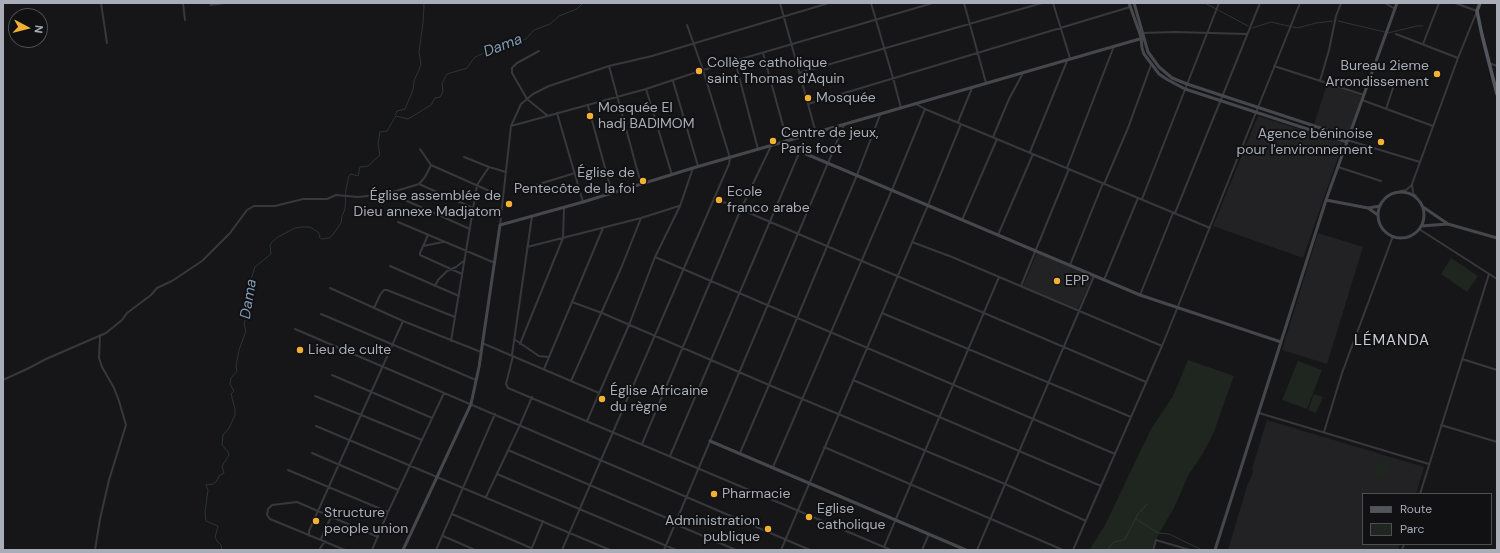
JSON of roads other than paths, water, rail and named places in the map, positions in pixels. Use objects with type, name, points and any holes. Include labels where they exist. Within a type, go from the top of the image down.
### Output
[{"type":"main road","points":[[1480,3],[1477,11],[1488,63],[1497,94]]},
{"type":"street","points":[[100,3],[107,44]]},
{"type":"street","points":[[183,3],[185,20]]},
{"type":"street","points":[[210,3],[224,3]]},
{"type":"street","points":[[780,3],[816,133]]},
{"type":"street","points":[[403,550],[470,404],[481,352],[495,263],[511,126],[519,109],[526,99],[537,91],[549,86],[609,66],[652,56],[829,3]]},
{"type":"street","points":[[871,3],[901,108]]},
{"type":"street","points":[[511,126],[646,90],[703,70],[933,3]]},
{"type":"street","points":[[964,3],[986,83]]},
{"type":"street","points":[[799,73],[1042,3]]},
{"type":"street","points":[[1030,152],[1069,59],[1053,3]]},
{"type":"street","points":[[1129,3],[1148,52],[1159,67],[1172,78],[1258,107],[1347,140]]},
{"type":"street","points":[[1134,3],[1142,33],[1142,48],[1152,65],[1168,80],[1185,89],[1420,162]]},
{"type":"street","points":[[1142,200],[1219,3]]},
{"type":"street","points":[[1140,295],[1260,3]]},
{"type":"street","points":[[1073,550],[1162,346],[1300,3]]},
{"type":"street","points":[[1320,81],[1341,3]]},
{"type":"street","points":[[1385,3],[1395,9]]},
{"type":"street","points":[[1215,550],[1326,200],[1397,3]]},
{"type":"street","points":[[1423,44],[1439,3]]},
{"type":"street","points":[[1455,3],[1477,11],[1458,58],[1412,184],[1412,193],[1416,196],[1423,207],[1448,224],[1497,238]]},
{"type":"street","points":[[808,104],[1130,7]]},
{"type":"street","points":[[562,550],[729,164],[730,158],[703,70],[687,25]]},
{"type":"street","points":[[1142,33],[1207,32],[1247,34]]},
{"type":"street","points":[[1396,34],[1458,58]]},
{"type":"street","points":[[500,225],[532,215],[564,208],[771,145],[1142,38]]},
{"type":"street","points":[[1021,286],[1115,45]]},
{"type":"street","points":[[539,51],[517,63],[512,68],[512,73],[526,99],[548,116]]},
{"type":"street","points":[[763,53],[787,141]]},
{"type":"street","points":[[735,61],[758,149]]},
{"type":"street","points":[[1488,63],[1497,66]]},
{"type":"street","points":[[1070,266],[1128,128],[1152,65]]},
{"type":"street","points":[[609,66],[641,184]]},
{"type":"street","points":[[1274,66],[1364,95]]},
{"type":"street","points":[[993,137],[1009,99],[1023,72]]},
{"type":"street","points":[[673,81],[698,167]]},
{"type":"street","points":[[958,122],[973,87]]},
{"type":"street","points":[[1386,109],[1393,88]]},
{"type":"street","points":[[646,90],[672,176]]},
{"type":"street","points":[[1362,100],[1433,126]]},
{"type":"street","points":[[916,103],[925,109],[1210,228]]},
{"type":"street","points":[[588,106],[612,193]]},
{"type":"street","points":[[773,467],[892,190],[925,109]]},
{"type":"street","points":[[557,113],[583,202]]},
{"type":"street","points":[[740,453],[857,175],[881,114]]},
{"type":"street","points":[[781,550],[961,124]]},
{"type":"street","points":[[664,550],[844,125]]},
{"type":"street","points":[[962,220],[997,139]]},
{"type":"street","points":[[780,143],[1140,295],[1281,342]]},
{"type":"street","points":[[642,444],[741,209],[771,145]]},
{"type":"street","points":[[420,149],[431,165],[503,197]]},
{"type":"street","points":[[670,456],[800,151]]},
{"type":"street","points":[[998,235],[1033,154]]},
{"type":"street","points":[[464,157],[506,172]]},
{"type":"street","points":[[3,380],[46,359],[100,337],[122,320],[127,313],[151,295],[157,288],[172,281],[202,261],[230,232],[247,210],[254,206],[275,206],[303,199],[327,199],[336,195],[358,197],[389,193],[419,184],[428,173],[431,165]]},
{"type":"street","points":[[1338,166],[1381,181]]},
{"type":"street","points":[[451,341],[477,185],[489,167]]},
{"type":"street","points":[[588,421],[656,257],[680,206],[693,168]]},
{"type":"street","points":[[536,185],[575,173]]},
{"type":"street","points":[[419,184],[473,208],[500,216]]},
{"type":"street","points":[[1412,184],[1406,190],[1388,196],[1380,206],[1378,215],[1382,228],[1393,236],[1402,238],[1407,237],[1420,228],[1448,224]]},
{"type":"street","points":[[1400,191],[1416,196]]},
{"type":"street","points":[[389,193],[470,229]]},
{"type":"street","points":[[714,198],[1146,382]]},
{"type":"street","points":[[1104,280],[1138,198]]},
{"type":"street","points":[[1326,200],[1368,208],[1380,206]]},
{"type":"street","points":[[527,247],[641,218],[680,206]]},
{"type":"street","points":[[1420,228],[1424,217],[1423,207]]},
{"type":"street","points":[[520,344],[563,238],[564,208]]},
{"type":"street","points":[[1368,208],[1378,215]]},
{"type":"street","points":[[532,215],[513,356],[507,386],[698,469],[891,550]]},
{"type":"street","points":[[571,381],[602,313],[641,218]]},
{"type":"street","points":[[398,222],[495,263]]},
{"type":"street","points":[[544,369],[603,228]]},
{"type":"street","points":[[1420,228],[1497,279]]},
{"type":"street","points":[[428,235],[420,256],[462,274]]},
{"type":"street","points":[[1324,432],[1342,373],[1393,236]]},
{"type":"street","points":[[423,246],[444,242]]},
{"type":"street","points":[[912,242],[952,257],[1078,312],[1162,346]]},
{"type":"street","points":[[656,257],[1115,454]]},
{"type":"street","points":[[435,286],[438,280],[450,268],[456,267],[465,260]]},
{"type":"street","points":[[390,266],[459,296]]},
{"type":"street","points":[[1420,493],[1489,274]]},
{"type":"street","points":[[977,550],[1094,276]]},
{"type":"street","points":[[884,547],[999,277]]},
{"type":"street","points":[[330,288],[403,321],[481,352]]},
{"type":"street","points":[[374,308],[380,295],[384,290],[387,290],[455,317]]},
{"type":"street","points":[[572,302],[602,313],[768,385],[1005,484],[1086,521]]},
{"type":"street","points":[[882,313],[1131,417]]},
{"type":"street","points":[[322,314],[476,380]]},
{"type":"street","points":[[309,536],[309,531],[403,321]]},
{"type":"street","points":[[295,329],[810,550]]},
{"type":"street","points":[[95,550],[109,480],[126,425],[114,388],[102,367],[99,358],[100,337]]},
{"type":"street","points":[[514,340],[539,356],[549,358]]},
{"type":"street","points":[[482,343],[599,393]]},
{"type":"street","points":[[1462,359],[1497,370]]},
{"type":"street","points":[[332,375],[432,418]]},
{"type":"street","points":[[853,380],[1101,486]]},
{"type":"street","points":[[372,550],[398,490],[444,393]]},
{"type":"street","points":[[315,396],[422,440]]},
{"type":"street","points":[[486,497],[532,397]]},
{"type":"street","points":[[1258,412],[1429,464]]},
{"type":"street","points":[[436,550],[495,414]]},
{"type":"street","points":[[1441,425],[1497,442]]},
{"type":"street","points":[[316,426],[610,550]]},
{"type":"street","points":[[710,440],[966,550]]},
{"type":"street","points":[[824,448],[1063,550]]},
{"type":"street","points":[[508,450],[736,550]]},
{"type":"street","points":[[312,453],[398,490]]},
{"type":"street","points":[[288,470],[388,512]]},
{"type":"street","points":[[497,474],[676,550]]},
{"type":"street","points":[[345,550],[270,519],[268,509],[272,505],[294,502],[378,536]]},
{"type":"street","points":[[452,514],[531,549],[543,521]]},
{"type":"street","points":[[321,540],[331,517]]},
{"type":"street","points":[[922,550],[929,534]]},
{"type":"street","points":[[442,536],[474,550]]},
{"type":"street","points":[[1153,550],[1156,540],[1190,550]]},
{"type":"street","points":[[319,550],[325,541]]},
{"type":"waterway","points":[[395,115],[397,111],[405,109],[421,65],[419,52],[423,23],[423,3]]},
{"type":"waterway","name":"Dama","points":[[222,550],[221,545],[215,537],[218,526],[206,521],[205,512],[208,490],[206,485],[213,484],[219,476],[224,473],[222,466],[229,455],[222,445],[223,435],[229,428],[235,415],[231,394],[234,391],[230,384],[231,378],[237,371],[236,366],[239,350],[246,331],[244,324],[249,304],[248,299],[250,282],[255,267],[271,254],[270,246],[272,242],[295,228],[310,227],[318,232],[320,235],[319,237],[322,239],[332,236],[341,223],[345,209],[346,189],[349,176],[351,174],[358,176],[360,167],[368,166],[380,155],[378,144],[380,132],[387,131],[396,116],[408,119],[431,105],[435,98],[440,97],[443,92],[442,83],[447,74],[467,68],[474,58],[479,55],[526,39],[534,30],[550,24],[559,16],[577,9],[583,3]]},
{"type":"waterway","points":[[1205,3],[1248,26]]},
{"type":"waterway","points":[[1252,28],[1271,22],[1297,28],[1316,23],[1333,21]]},
{"type":"waterway","points":[[1338,21],[1385,32]]},
{"type":"waterway","points":[[1388,33],[1423,26]]},
{"type":"waterway","points":[[1107,550],[1114,542],[1125,539],[1138,514],[1147,504]]},
{"type":"waterway","points":[[1136,519],[1158,533],[1169,534],[1202,550]]},
{"type":"place","name":"Collège catholique saint Thomas d'Aquin","points":[[699,71]]},
{"type":"place","name":"Bureau 2ieme Arrondissement","points":[[1437,74]]},
{"type":"place","name":"Mosquée","points":[[808,98]]},
{"type":"place","name":"Mosquée El hadj BADIMOM","points":[[590,116]]},
{"type":"place","name":"Centre de jeux, Paris foot","points":[[773,141]]},
{"type":"place","name":"Agence béninoise pour l'environnement","points":[[1381,142]]},
{"type":"place","name":"Église de Pentecôte de la foi","points":[[643,181]]},
{"type":"place","name":"Ecole franco arabe","points":[[719,200]]},
{"type":"place","name":"Église assemblée de Dieu annexe Madjatom","points":[[509,204]]},
{"type":"place","name":"EPP","points":[[1057,281]]},
{"type":"place","name":"Lieu de culte","points":[[300,350]]},
{"type":"place","name":"Église Africaine du règne","points":[[602,399]]},
{"type":"place","name":"Pharmacie","points":[[714,494]]},
{"type":"place","name":"Eglise catholique","points":[[809,517]]},
{"type":"place","name":"Structure people union","points":[[316,521]]},
{"type":"place","name":"Administration publique","points":[[768,529]]},
{"type":"district","name":"LÉMANDA","points":[[1392,341]]}]
